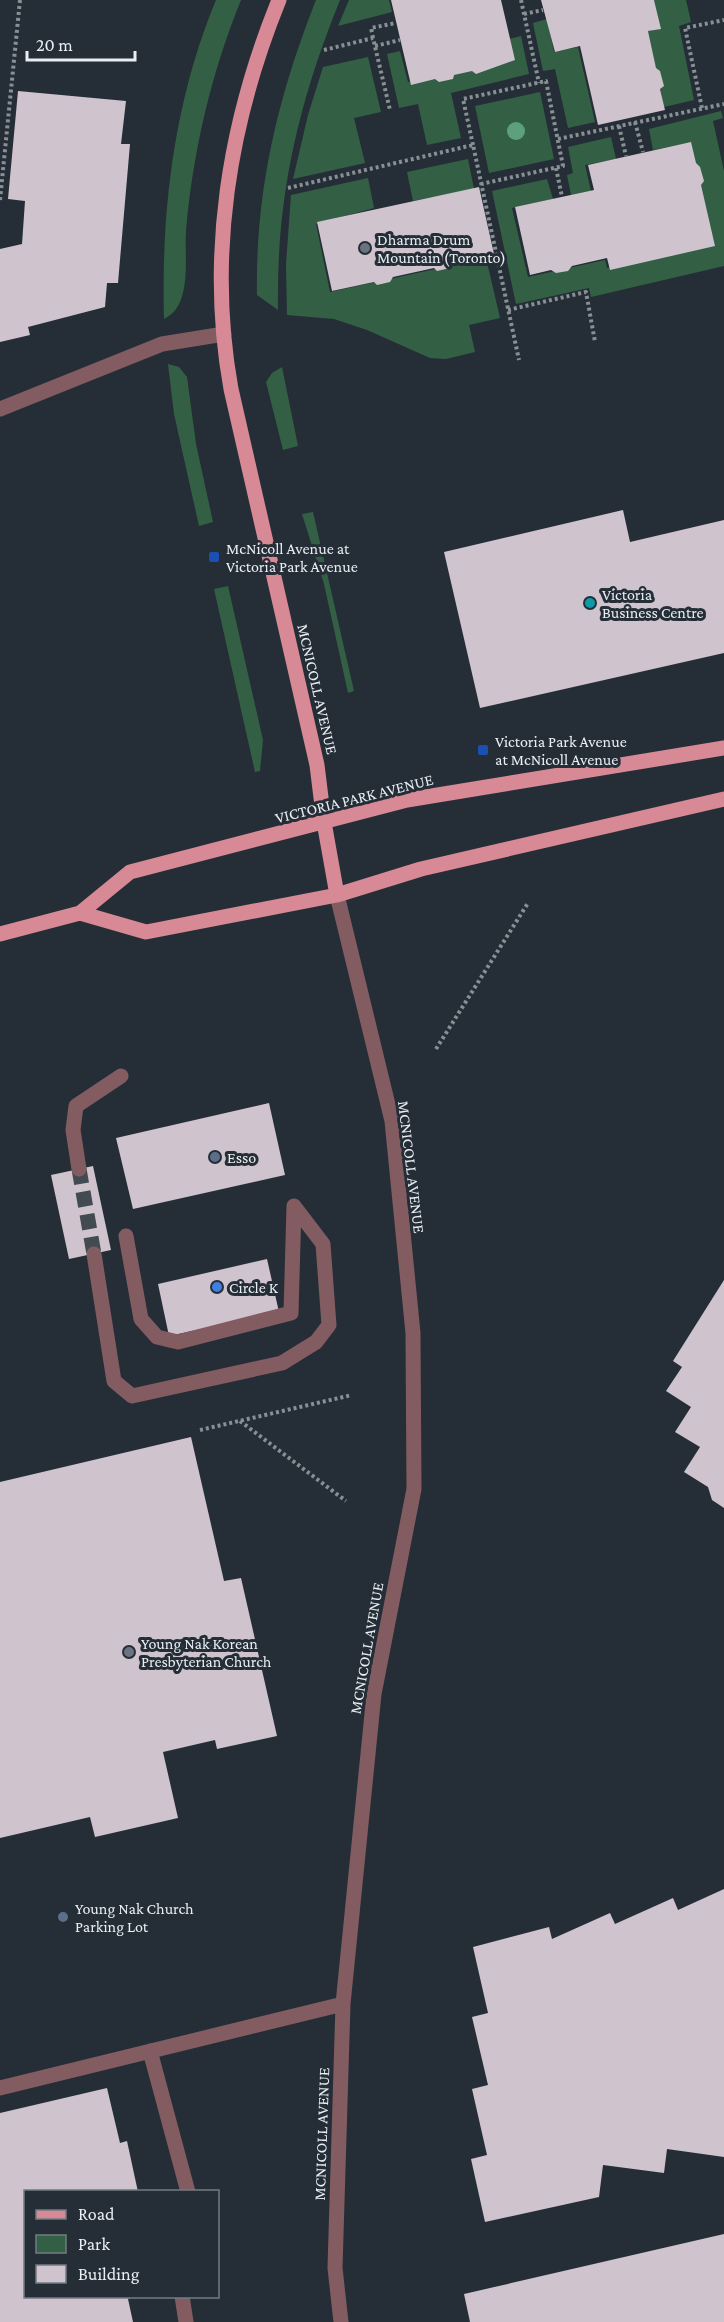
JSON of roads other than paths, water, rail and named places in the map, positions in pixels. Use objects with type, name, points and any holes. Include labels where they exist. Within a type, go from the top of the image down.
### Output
[{"type":"main road","name":"MCNICOLL AVENUE","points":[[279,0],[255,65],[233,145],[223,227],[224,334],[231,389],[317,765],[337,896]]},
{"type":"main road","name":"VICTORIA PARK AVENUE","points":[[0,934],[80,913],[130,872],[407,800],[724,748]]},
{"type":"main road","points":[[80,913],[146,932],[337,896],[422,869],[724,799]]},
{"type":"street","points":[[0,409],[162,344],[224,334]]},
{"type":"street","name":"MCNICOLL AVENUE","points":[[337,896],[392,1121],[413,1333],[414,1489],[374,1694],[343,2004],[335,2268],[341,2322]]},
{"type":"street","points":[[79,1169],[73,1130],[76,1106],[121,1077]]},
{"type":"street","points":[[94,1254],[114,1381],[132,1396],[282,1363],[316,1342],[330,1325],[323,1244],[294,1206],[291,1313],[178,1342],[156,1337],[141,1319],[126,1236]]},
{"type":"street","points":[[0,2088],[343,2004]]},
{"type":"street","points":[[150,2051],[187,2190]]},
{"type":"street","points":[[182,2298],[186,2322]]},
{"type":"tunnel","points":[[79,1169],[94,1254]]},
{"type":"place","name":"Dharma Drum Mountain (Toronto)","points":[[365,248]]},
{"type":"place","name":"McNicoll Avenue at Victoria Park Avenue","points":[[214,557]]},
{"type":"place","name":"Victoria Business Centre","points":[[590,603]]},
{"type":"place","name":"Victoria Park Avenue at McNicoll Avenue","points":[[483,750]]},
{"type":"place","name":"Esso","points":[[215,1157]]},
{"type":"place","name":"Circle K","points":[[217,1287]]},
{"type":"place","name":"Young Nak Korean Presbyterian Church","points":[[129,1652]]},
{"type":"place","name":"Young Nak Church Parking Lot","points":[[63,1917]]}]
